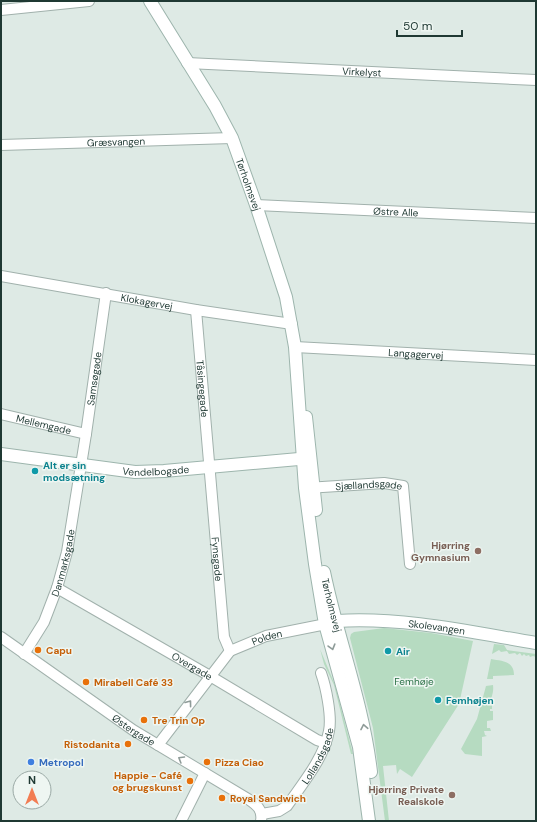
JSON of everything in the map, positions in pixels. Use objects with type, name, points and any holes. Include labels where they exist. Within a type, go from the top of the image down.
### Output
[{"type":"street","points":[[1,10],[89,1]]},
{"type":"street","name":"Tørholmsvej","points":[[150,1],[215,106],[232,138],[286,297],[292,324],[299,387],[307,422],[309,487],[331,623],[359,747],[369,821]]},
{"type":"street","name":"Virkelyst","points":[[187,63],[536,80]]},
{"type":"street","name":"Græsvangen","points":[[1,145],[232,138]]},
{"type":"street","name":"Østre Alle","points":[[256,205],[536,218]]},
{"type":"street","name":"Klokagervej","points":[[1,276],[106,293],[196,310],[292,324]]},
{"type":"street","name":"Samsøgade","points":[[82,465],[106,293]]},
{"type":"street","name":"Tåsingegade","points":[[196,310],[209,467]]},
{"type":"street","name":"Langagervej","points":[[295,347],[536,360]]},
{"type":"street","name":"Mellemgade","points":[[1,414],[86,434]]},
{"type":"street","name":"Vendelbogade","points":[[1,454],[134,472],[307,459]]},
{"type":"street","name":"Danmarksgade","points":[[24,654],[44,622],[57,588],[67,552],[82,465]]},
{"type":"street","name":"Fynsgade","points":[[209,467],[224,637],[230,651]]},
{"type":"street","name":"Sjællandsgade","points":[[309,487],[384,483],[403,486],[410,564]]},
{"type":"street","name":"Overgade","points":[[57,588],[210,676],[316,740],[326,743]]},
{"type":"street","name":"Skolevangen","points":[[331,623],[374,621],[414,623],[536,643]]},
{"type":"street","name":"Tørholmsvej","points":[[331,623],[364,724],[376,821]]},
{"type":"street","name":"Polden","points":[[158,745],[230,651],[266,636],[331,623]]},
{"type":"street","name":"Østergade","points":[[1,638],[113,716],[248,799],[258,806],[261,818]]},
{"type":"street","name":"Lollandsgade","points":[[261,818],[287,806],[315,764],[326,743],[330,727],[325,686],[321,673]]},
{"type":"street","points":[[181,821],[205,773]]},
{"type":"green space","name":"Femhøje","points":[[384,628],[431,633],[473,641],[459,704],[412,777],[400,769],[397,774],[396,765],[383,766],[389,821],[385,821],[373,728],[350,638],[351,634],[354,632]]},
{"type":"green space","points":[[494,644],[504,645],[507,650],[536,654],[536,657],[530,657],[529,655],[526,656],[524,654],[522,656],[520,653],[517,655],[515,653],[509,654],[507,651],[501,652],[499,650],[492,654]]},
{"type":"green space","points":[[320,649],[335,685],[353,754],[351,754],[334,685],[324,664]]},
{"type":"green space","points":[[491,659],[510,664],[514,675],[493,676],[493,679],[487,679]]},
{"type":"green space","points":[[493,685],[491,702],[494,702],[494,704],[492,704],[492,709],[490,709],[490,711],[493,711],[493,720],[487,721],[487,728],[490,728],[491,731],[484,731],[485,735],[487,736],[482,737],[482,756],[465,754],[461,749],[477,719],[486,686]]},
{"type":"place","name":"Alt er sin modsætning","points":[[35,471]]},
{"type":"place","name":"Hjørring Gymnasium","points":[[478,551]]},
{"type":"place","name":"Capu","points":[[38,650]]},
{"type":"place","name":"Air","points":[[388,651]]},
{"type":"place","name":"Mirabell Café 33","points":[[86,682]]},
{"type":"place","name":"Femhøjen","points":[[438,700]]},
{"type":"place","name":"Tre Trin Op","points":[[144,720]]},
{"type":"place","name":"Ristodanita","points":[[128,744]]},
{"type":"place","name":"Metropol","points":[[31,762]]},
{"type":"place","name":"Pizza Ciao","points":[[207,762]]},
{"type":"place","name":"Happie - Café og brugskunst","points":[[190,781]]},
{"type":"place","name":"Hjørring Private Realskole","points":[[452,795]]},
{"type":"place","name":"Royal Sandwich","points":[[222,798]]}]
